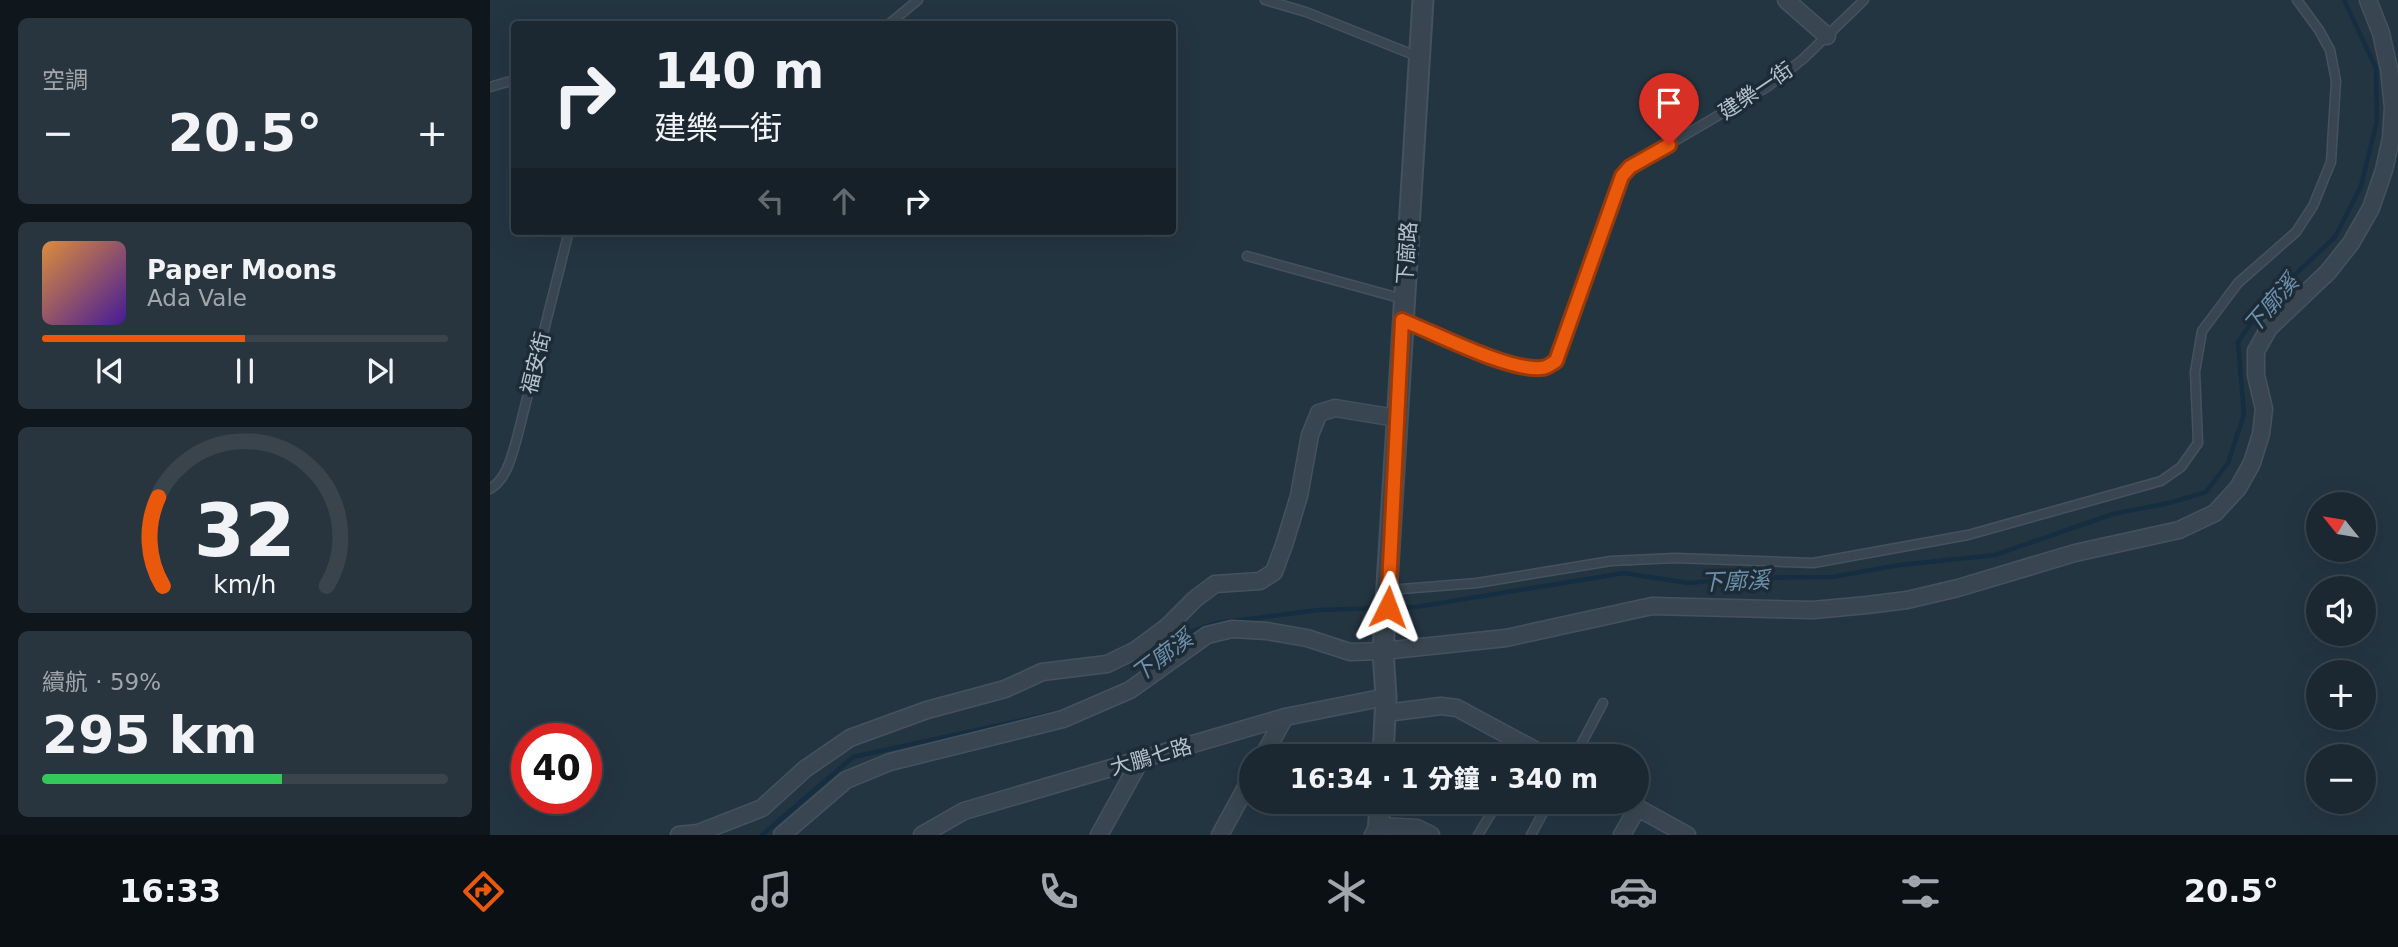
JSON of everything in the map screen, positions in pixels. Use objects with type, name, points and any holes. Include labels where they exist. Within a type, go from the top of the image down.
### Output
[{"type":"street","name":"下廍路","points":[[1384,744],[1386,705],[1383,651],[1387,624],[1396,418],[1423,0]]},
{"type":"street","points":[[1786,0],[1827,36]]},
{"type":"street","points":[[782,835],[846,780],[890,762],[1063,719],[1130,690],[1207,635],[1232,629],[1267,631],[1307,638],[1350,652],[1383,651],[1506,638],[1652,606],[1813,610],[1907,600],[1958,588],[2075,552],[2179,530],[2216,513],[2238,488],[2252,463],[2261,434],[2264,410],[2256,376],[2256,351],[2269,328],[2329,272],[2351,243],[2371,208],[2384,170],[2391,138],[2393,108],[2389,69],[2381,33],[2368,0]]},
{"type":"street","points":[[679,835],[698,833],[762,808],[805,769],[850,738],[927,710],[1004,689],[1042,672],[1107,664],[1136,650],[1167,627],[1195,598],[1216,584],[1260,581],[1274,572],[1284,545],[1299,496],[1310,435],[1319,413],[1335,408],[1396,418]]},
{"type":"street","name":"大鵬七路","points":[[922,835],[964,811],[1285,717],[1386,705],[1441,706],[1457,708],[1516,744]]},
{"type":"street","points":[[1270,744],[1285,717]]},
{"type":"street","points":[[1099,835],[1140,761]]},
{"type":"street","points":[[1220,835],[1239,800]]},
{"type":"street","points":[[1379,814],[1377,832],[1417,828],[1431,835]]},
{"type":"street","points":[[1622,835],[1629,814]]},
{"type":"street","points":[[1649,814],[1687,835]]},
{"type":"lane","points":[[893,21],[918,0]]},
{"type":"lane","points":[[1265,0],[1306,12],[1419,57]]},
{"type":"lane","name":"建樂一街","points":[[1402,320],[1493,358],[1527,367],[1544,368],[1556,361],[1616,188],[1630,167],[1767,87],[1803,59],[1864,0]]},
{"type":"lane","points":[[1389,590],[1477,583],[1611,561],[1675,558],[1813,563],[1968,535],[2161,481],[2181,467],[2199,443],[2195,372],[2202,331],[2238,283],[2296,232],[2313,206],[2331,162],[2336,81],[2330,50],[2297,0]]},
{"type":"lane","points":[[490,87],[511,81]]},
{"type":"lane","name":"福安街","points":[[490,489],[496,486],[507,469],[517,438],[568,235]]},
{"type":"lane","points":[[1247,256],[1404,299]]},
{"type":"lane","points":[[1581,744],[1603,703]]},
{"type":"lane","points":[[1479,835],[1491,814]]},
{"type":"lane","points":[[1531,835],[1542,814]]},
{"type":"waterway","name":"下廓溪","points":[[1392,608],[1416,607],[1624,573],[1688,583],[1746,578],[1831,577],[1900,565],[1995,555],[2113,514],[2169,503],[2206,492],[2228,463],[2244,414],[2238,342],[2264,304],[2335,237],[2361,186],[2377,121],[2376,68],[2344,0]]},
{"type":"waterway","name":"下廓溪","points":[[1171,652],[1193,631],[1217,623],[1318,610],[1379,608]]},
{"type":"waterway","name":"下廓溪","points":[[762,835],[853,757],[1060,712]]},
{"type":"route","points":[[1388,607],[1402,320],[1493,358],[1527,367],[1544,368],[1556,361],[1622,176],[1630,167],[1669,145]]}]
